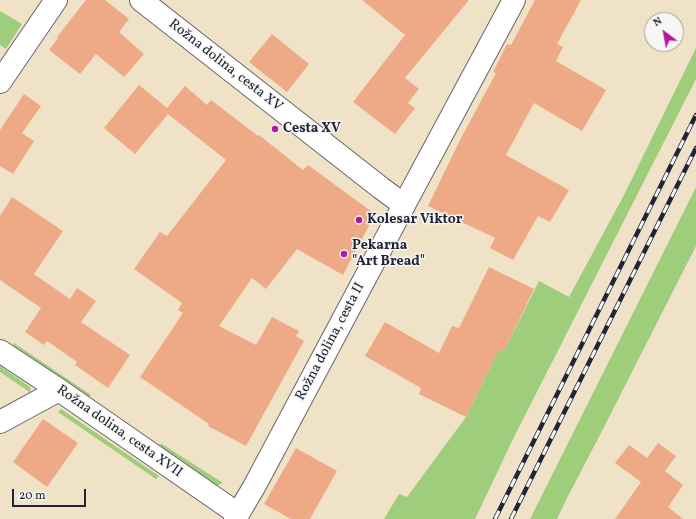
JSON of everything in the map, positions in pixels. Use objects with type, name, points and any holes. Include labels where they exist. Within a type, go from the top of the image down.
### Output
[{"type":"street","points":[[0,82],[56,0]]},
{"type":"street","name":"Rožna dolina, cesta XV","points":[[141,0],[380,188],[404,205]]},
{"type":"street","name":"Rožna dolina, cesta II","points":[[239,517],[514,0]]},
{"type":"street","name":"Rožna dolina, cesta XVII","points":[[0,351],[59,390],[239,517]]},
{"type":"street","points":[[0,422],[59,390]]},
{"type":"green space","points":[[0,11],[22,24],[6,49],[0,45]]},
{"type":"green space","points":[[696,48],[696,79],[513,439],[475,519],[384,519],[399,494],[407,497],[466,417],[499,349],[504,351],[539,281],[569,297],[624,195]]},
{"type":"green space","points":[[696,187],[696,246],[557,519],[530,519]]},
{"type":"green space","points":[[14,343],[91,395],[88,398],[11,347]]},
{"type":"green space","points":[[0,366],[30,387],[31,393],[0,372]]},
{"type":"green space","points":[[61,409],[159,476],[156,479],[58,412]]},
{"type":"green space","points":[[162,444],[223,483],[213,487],[157,445]]},
{"type":"building","points":[[86,0],[105,0],[129,19],[119,32],[144,54],[124,77],[96,54],[80,74],[49,50],[58,38],[57,37]]},
{"type":"building","points":[[362,0],[469,0],[405,78],[419,89],[408,103],[415,108],[395,134],[353,102],[405,35]]},
{"type":"building","points":[[535,0],[581,0],[557,44],[563,47],[556,61],[606,90],[582,131],[534,103],[506,155],[569,190],[550,222],[538,216],[513,260],[490,248],[495,238],[428,206],[460,140],[496,73],[493,72],[507,44],[511,45]]},
{"type":"building","points":[[272,34],[309,64],[287,92],[249,62]]},
{"type":"building","points":[[139,85],[167,108],[185,86],[207,105],[211,100],[258,136],[259,135],[303,170],[308,165],[375,214],[343,275],[297,249],[266,289],[252,278],[219,326],[256,345],[272,317],[299,331],[296,336],[304,341],[246,446],[208,426],[209,424],[140,377],[183,313],[178,310],[182,303],[134,269],[160,232],[167,236],[226,160],[168,114],[135,154],[104,128]]},
{"type":"building","points":[[24,94],[41,106],[22,133],[34,141],[13,174],[0,166],[0,130]]},
{"type":"building","points":[[12,197],[63,231],[34,274],[70,299],[77,288],[96,301],[81,322],[130,355],[108,388],[75,365],[77,362],[47,341],[44,345],[25,332],[41,308],[0,280],[0,216]]},
{"type":"building","points":[[489,267],[534,289],[504,351],[499,349],[466,417],[419,394],[421,388],[365,356],[385,322],[439,353],[452,326],[459,328]]},
{"type":"building","points":[[43,419],[78,443],[47,487],[13,462]]},
{"type":"building","points":[[658,443],[676,456],[665,471],[683,485],[668,507],[683,519],[615,519],[641,482],[615,463],[629,445],[647,458]]},
{"type":"building","points":[[296,448],[337,471],[310,519],[291,519],[264,504]]},
{"type":"railway","points":[[495,519],[696,115]]},
{"type":"railway","points":[[511,519],[696,148]]},
{"type":"place","name":"Cesta XV","points":[[275,129]]},
{"type":"place","name":"Kolesar Viktor","points":[[359,220]]},
{"type":"place","name":"Pekarna \"Art Bread\"","points":[[344,254]]}]
